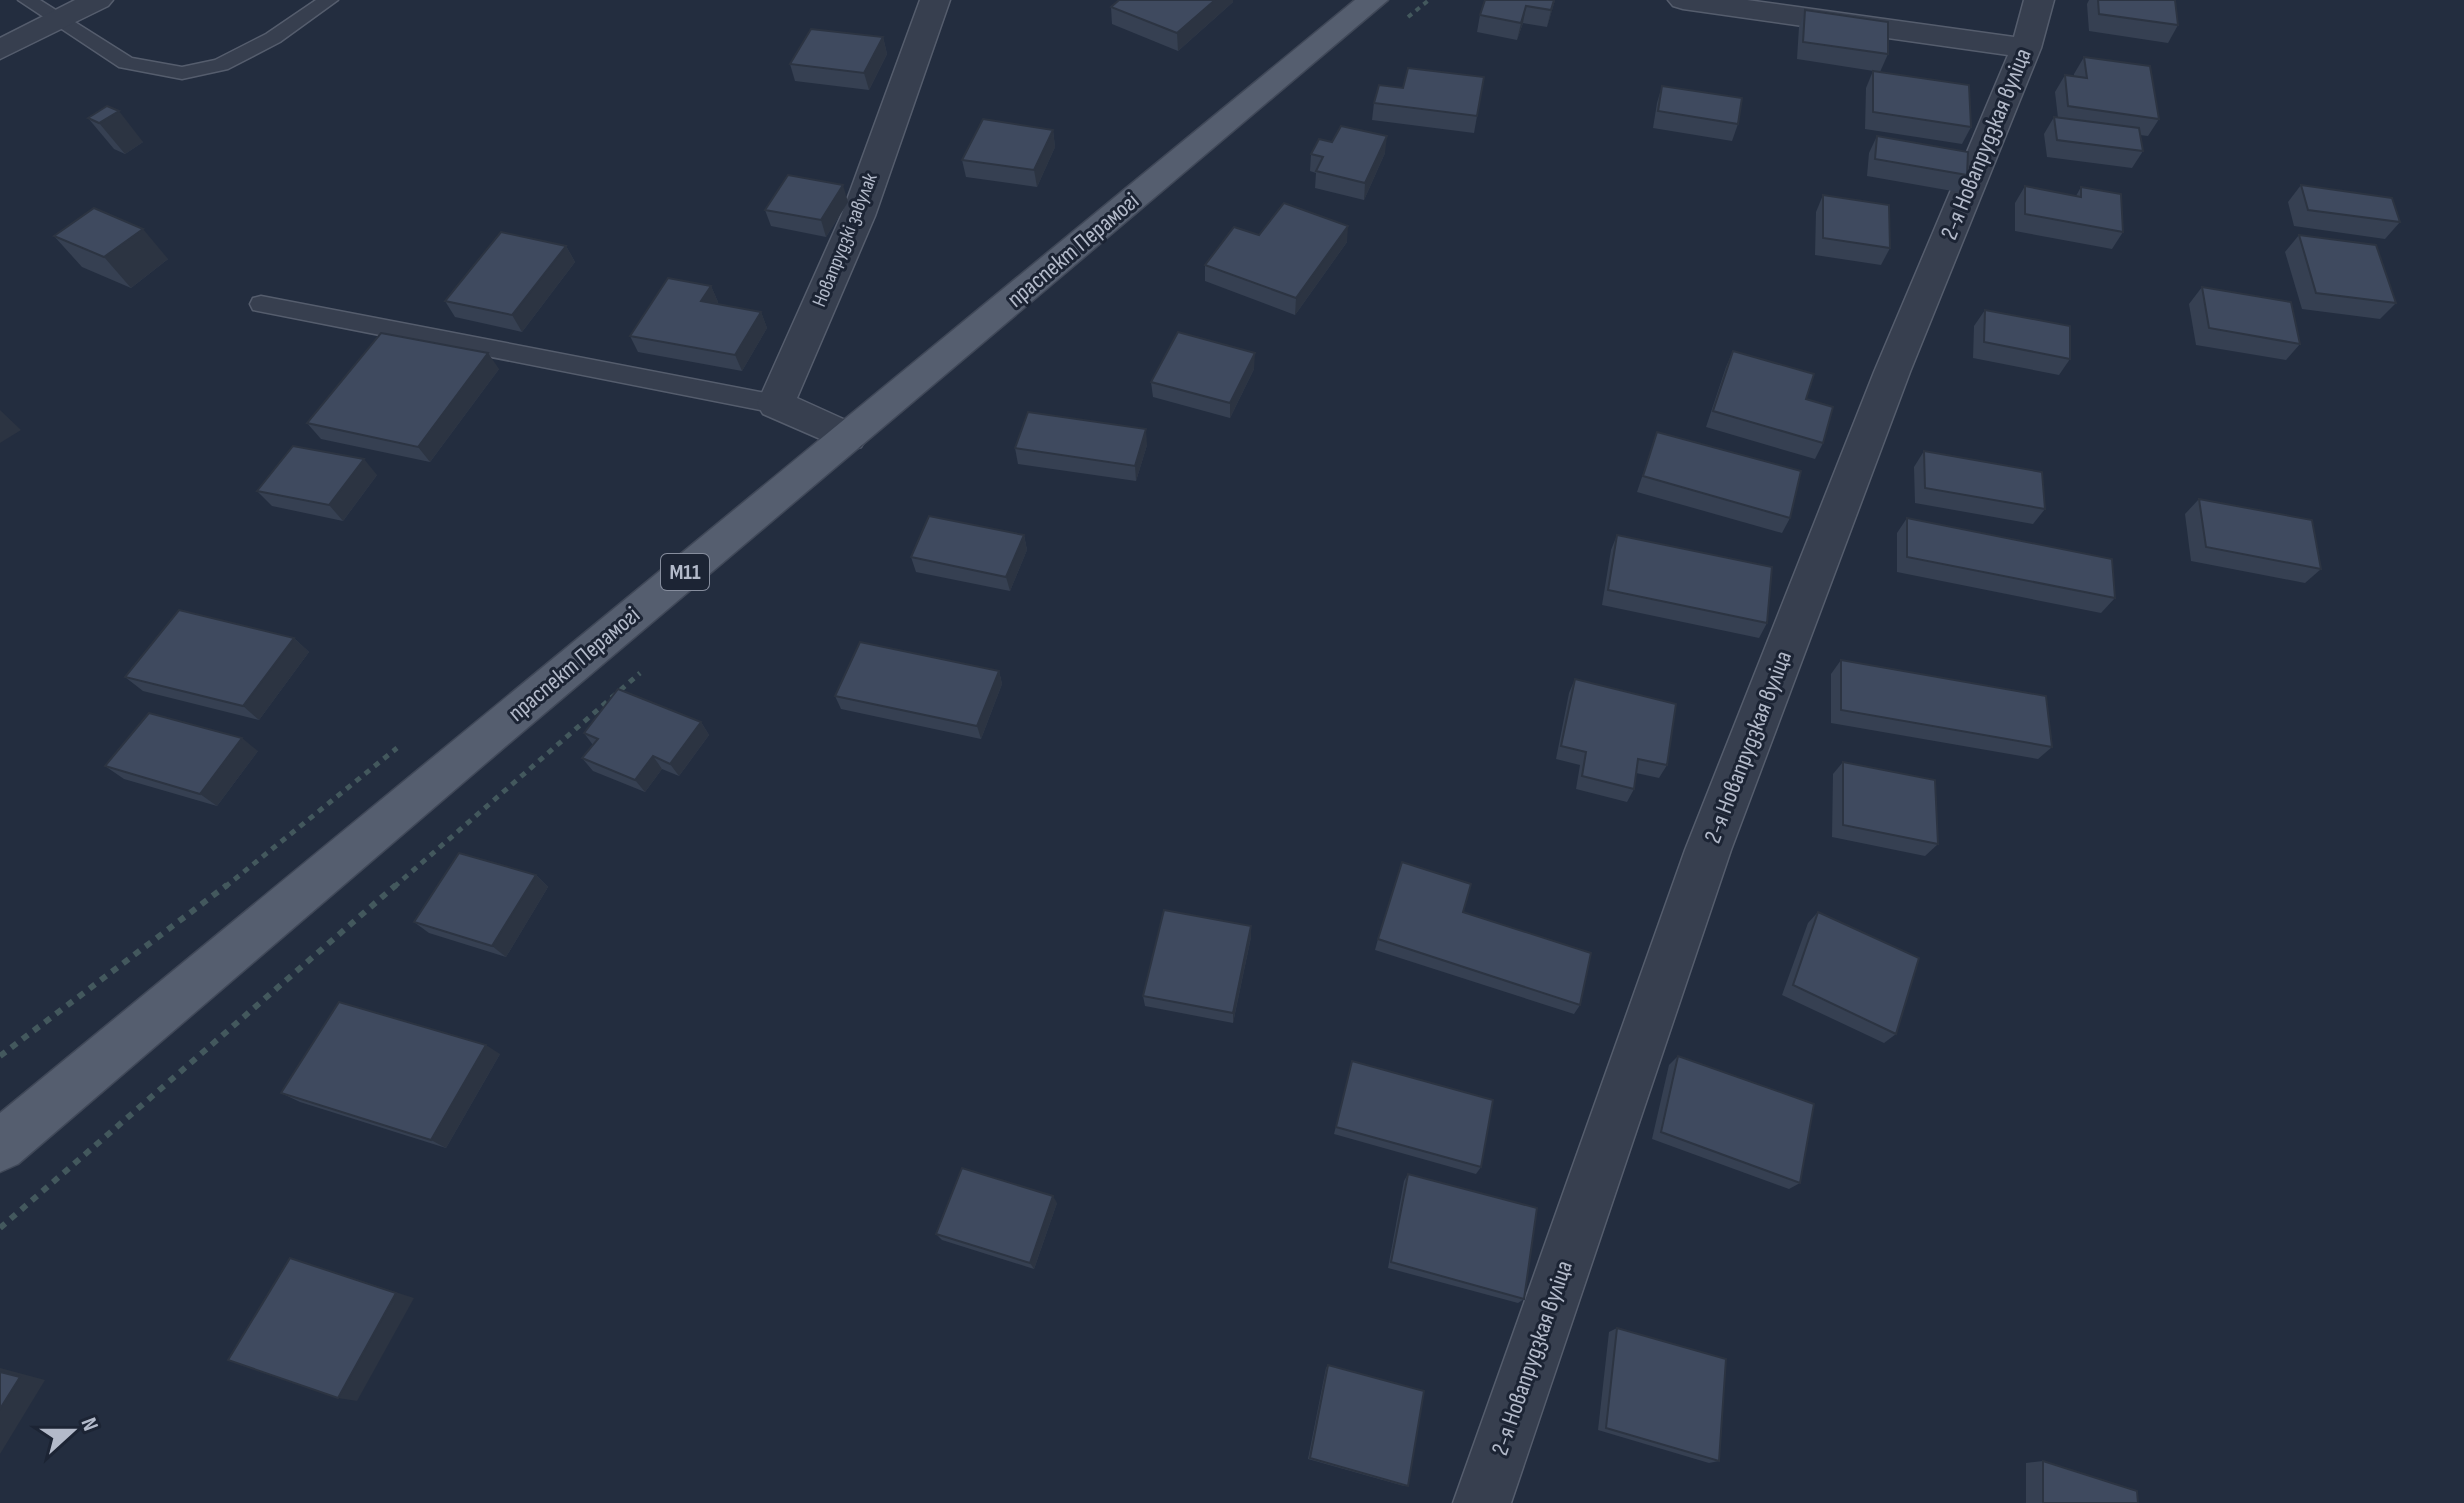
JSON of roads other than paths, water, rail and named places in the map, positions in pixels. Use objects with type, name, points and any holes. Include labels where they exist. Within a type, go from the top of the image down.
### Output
[{"type":"main road","name":"праспект Перамогі","points":[[0,1146],[848,437],[1389,9]]},
{"type":"street","points":[[0,50],[98,0]]},
{"type":"street","name":"Новапрудзкі завулак","points":[[776,404],[858,216],[935,0]]},
{"type":"street","points":[[1683,0],[2026,48]]},
{"type":"street","name":"2-я Новапрудзкая вуліца","points":[[1482,1503],[1708,850],[1892,372],[2026,48],[2039,0]]},
{"type":"street","points":[[776,404],[848,437]]},
{"type":"lane","points":[[27,0],[126,63],[182,73],[221,65],[273,38],[329,0]]},
{"type":"lane","points":[[261,304],[776,404]]}]
